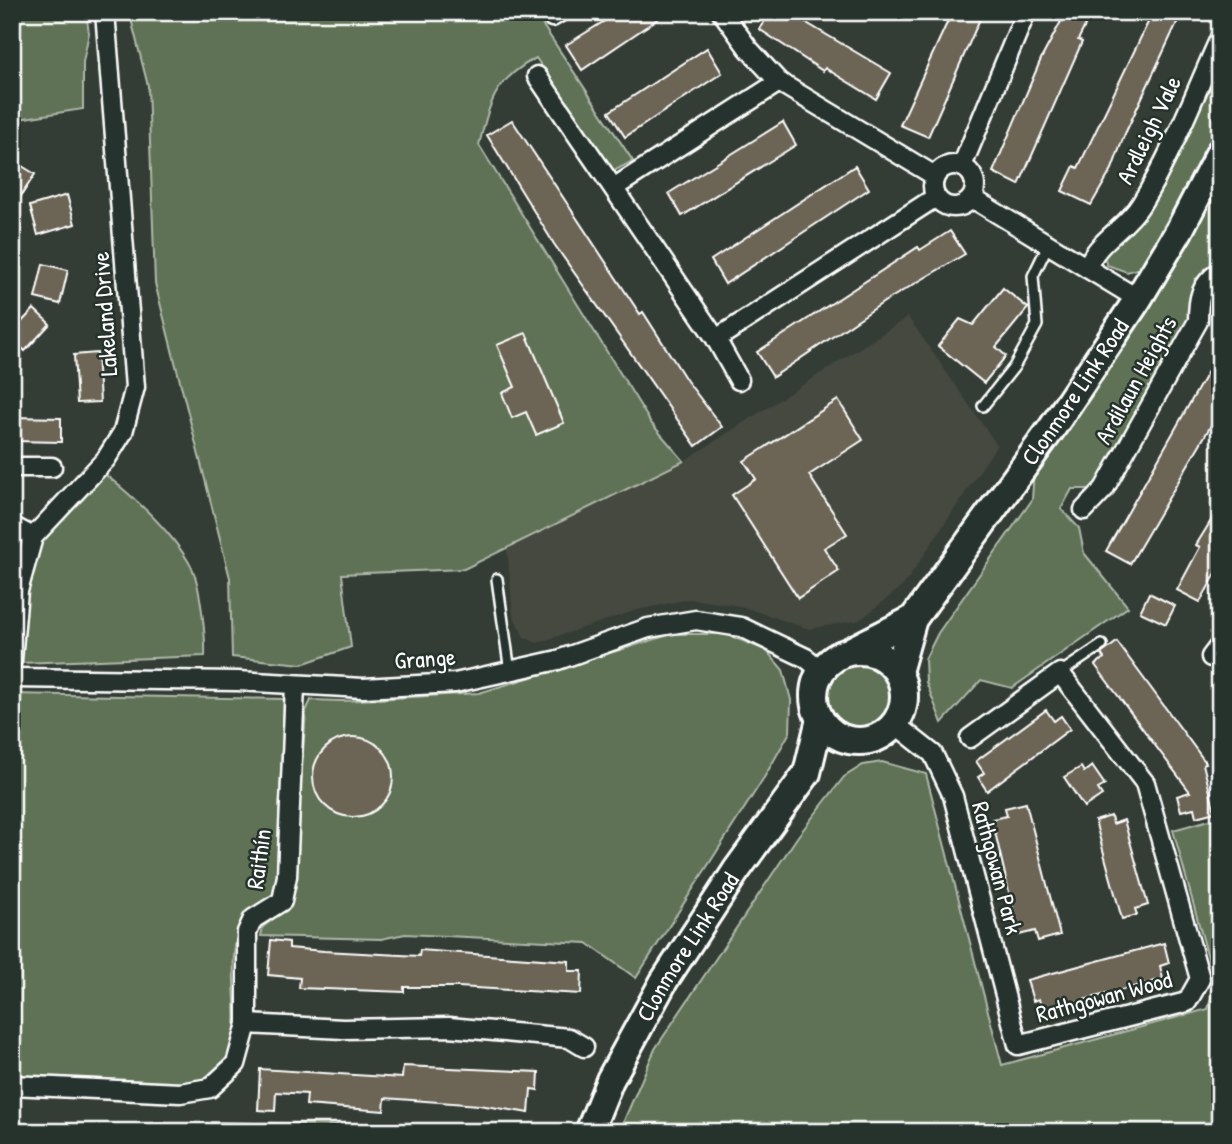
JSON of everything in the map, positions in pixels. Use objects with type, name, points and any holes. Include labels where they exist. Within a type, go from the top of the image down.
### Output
[{"type":"main road","name":"Clonmore Link Road","points":[[898,672],[913,619],[1052,428],[1138,299],[1179,231],[1220,152]]},
{"type":"main road","name":"Clonmore Link Road","points":[[852,650],[913,619]]},
{"type":"main road","points":[[852,650],[878,654],[898,672],[905,698],[895,724],[876,738],[865,741],[839,737],[820,719],[813,695],[821,670],[840,654],[852,650]]},
{"type":"main road","name":"Clonmore Link Road","points":[[589,1132],[610,1080],[664,981],[736,871],[807,773],[820,719]]},
{"type":"main road","name":"Clonmore Link Road","points":[[807,773],[865,741]]},
{"type":"street","name":"Lakeland Drive","points":[[12,660],[18,591],[33,537],[106,459],[122,432],[135,387],[105,12]]},
{"type":"street","points":[[722,12],[748,48],[779,82],[935,176]]},
{"type":"street","points":[[962,166],[1026,12]]},
{"type":"street","name":"Ardleigh Vale","points":[[1087,268],[1093,250],[1139,207],[1158,173],[1220,38]]},
{"type":"street","points":[[537,76],[615,187],[716,339],[739,380]]},
{"type":"street","points":[[615,187],[779,82]]},
{"type":"street","points":[[950,165],[962,166],[974,180],[972,198],[954,208],[940,203],[932,187],[935,176],[950,165]]},
{"type":"street","points":[[716,339],[936,197]]},
{"type":"street","points":[[972,198],[1138,299]]},
{"type":"street","name":"Ardilaun Heights","points":[[1084,510],[1104,489],[1198,321],[1198,295],[1209,279],[1220,271]]},
{"type":"street","points":[[12,467],[52,467]]},
{"type":"street","points":[[12,526],[33,537]]},
{"type":"street","name":"Grange","points":[[12,678],[238,681],[295,687],[363,688],[455,683],[558,660],[648,628],[696,620],[741,627],[806,658],[821,670]]},
{"type":"street","points":[[970,738],[1060,673]]},
{"type":"street","name":"Rathgowan Wood","points":[[1018,1045],[1188,1002],[1200,979],[1145,783],[1060,673]]},
{"type":"street","name":"Raithín","points":[[12,1085],[180,1093],[211,1088],[236,1064],[247,1024],[247,932],[253,919],[282,901],[287,876],[295,687]]},
{"type":"street","name":"Rathgowan Park","points":[[895,724],[933,754],[953,796],[1018,1045]]},
{"type":"street","points":[[247,1024],[344,1029],[449,1027],[569,1038],[584,1047]]},
{"type":"lane","points":[[983,406],[1014,367],[1037,326],[1033,276],[1048,245]]},
{"type":"lane","points":[[497,579],[510,672]]},
{"type":"lane","points":[[1060,673],[1102,645]]},
{"type":"shaded area","points":[[908,317],[997,445],[904,585],[860,620],[809,629],[740,606],[690,599],[637,610],[537,643],[524,637],[513,615],[507,548],[684,461]]},
{"type":"green space","points":[[12,12],[86,12],[89,33],[83,62],[83,109],[12,120]]},
{"type":"green space","points":[[250,12],[540,12],[536,15],[633,161],[614,171],[536,58],[522,66],[502,84],[491,104],[479,145],[651,423],[684,461],[464,569],[342,574],[351,647],[302,664],[232,657],[230,578],[155,283],[148,86],[130,15],[239,17]]},
{"type":"green space","points":[[1220,58],[1220,128],[1140,268],[1127,272],[1107,265],[1101,251],[1146,214],[1187,134]]},
{"type":"green space","points":[[1220,171],[1220,264],[1195,279],[1188,324],[1092,489],[1072,489],[1061,509],[1079,528],[1084,553],[1128,607],[1012,688],[981,680],[942,723],[926,682],[925,659],[938,633],[1032,500],[1034,469]]},
{"type":"green space","points":[[98,469],[149,513],[183,552],[197,584],[205,656],[20,663],[16,623],[27,552]]},
{"type":"green space","points":[[672,634],[725,634],[766,650],[783,670],[791,700],[790,732],[765,776],[636,978],[587,943],[405,934],[381,939],[261,936],[263,927],[287,908],[293,890],[306,711],[311,700],[343,701],[479,693]]},
{"type":"green space","points":[[859,662],[872,665],[883,672],[890,683],[893,696],[890,709],[883,720],[872,727],[859,730],[846,727],[835,720],[828,709],[825,696],[828,683],[835,672],[846,665]]},
{"type":"green space","points":[[12,694],[284,699],[276,893],[241,925],[235,947],[233,1040],[226,1059],[210,1075],[184,1086],[12,1077]]},
{"type":"green space","points":[[882,762],[926,774],[1002,1065],[1208,1009],[1215,983],[1173,830],[1220,817],[1220,1132],[619,1132],[655,1049],[798,836],[844,777],[863,765]]},
{"type":"green space","points":[[212,1122],[562,1131],[212,1132]]},
{"type":"building","points":[[619,12],[668,12],[582,70],[566,45]]},
{"type":"building","points":[[771,12],[788,12],[891,73],[876,99],[825,68],[823,71],[759,29]]},
{"type":"building","points":[[952,12],[983,12],[928,137],[900,125]]},
{"type":"building","points":[[1066,12],[1092,12],[1078,40],[1082,42],[1019,185],[993,172],[1041,59]]},
{"type":"building","points":[[1153,12],[1182,12],[1124,136],[1112,169],[1091,205],[1062,191],[1074,166],[1078,168]]},
{"type":"building","points":[[707,48],[722,73],[625,137],[609,112]]},
{"type":"building","points":[[512,120],[640,314],[643,312],[687,381],[722,427],[696,446],[554,244],[487,135]]},
{"type":"building","points":[[783,122],[796,145],[682,216],[669,193]]},
{"type":"building","points":[[12,160],[35,174],[12,210]]},
{"type":"building","points":[[855,166],[869,189],[725,284],[711,260]]},
{"type":"building","points":[[67,195],[75,224],[38,235],[30,206]]},
{"type":"building","points":[[950,231],[965,254],[884,302],[773,377],[757,352],[918,247],[920,250]]},
{"type":"building","points":[[43,264],[68,270],[60,304],[35,298]]},
{"type":"building","points":[[1003,288],[1028,308],[996,347],[1006,356],[984,383],[938,346],[960,319],[973,325]]},
{"type":"building","points":[[34,309],[50,324],[25,351],[12,339],[12,332]]},
{"type":"building","points":[[526,333],[564,423],[536,435],[526,412],[512,418],[502,393],[515,387],[497,345]]},
{"type":"building","points":[[1220,350],[1220,410],[1130,564],[1106,551]]},
{"type":"building","points":[[97,353],[100,402],[77,403],[74,355]]},
{"type":"building","points":[[838,400],[863,440],[809,475],[847,534],[824,548],[839,571],[798,598],[732,495],[756,479],[744,461]]},
{"type":"building","points":[[12,417],[61,418],[61,442],[12,441]]},
{"type":"building","points":[[1220,506],[1220,566],[1200,602],[1177,590],[1200,547],[1196,545]]},
{"type":"building","points":[[1149,593],[1175,606],[1166,624],[1140,612]]},
{"type":"building","points":[[1117,642],[1206,763],[1203,764],[1215,812],[1196,817],[1194,808],[1181,811],[1177,796],[1190,792],[1095,665],[1104,658],[1101,654]]},
{"type":"building","points":[[1046,710],[1054,721],[1061,716],[1070,729],[987,791],[978,777],[984,773],[976,761]]},
{"type":"building","points":[[345,737],[361,737],[375,743],[387,755],[393,769],[393,785],[387,799],[375,811],[361,817],[345,817],[331,811],[319,799],[313,785],[313,769],[319,755],[331,743]]},
{"type":"building","points":[[1092,766],[1105,785],[1098,789],[1102,795],[1084,807],[1064,777],[1081,767],[1084,772]]},
{"type":"building","points":[[1026,803],[1060,935],[1038,941],[1035,931],[1019,935],[992,819],[1007,816],[1005,808]]},
{"type":"building","points":[[1111,816],[1113,824],[1124,820],[1148,905],[1135,909],[1137,915],[1122,919],[1095,821]]},
{"type":"building","points":[[271,940],[289,942],[289,948],[324,951],[419,956],[420,950],[569,961],[569,971],[582,971],[581,994],[458,987],[404,987],[404,992],[299,988],[300,978],[268,975]]},
{"type":"building","points":[[1164,943],[1169,963],[1160,966],[1163,979],[1042,1011],[1039,999],[1033,1001],[1027,980]]},
{"type":"building","points":[[403,1066],[539,1072],[538,1090],[531,1089],[529,1113],[479,1105],[385,1098],[384,1111],[306,1105],[307,1094],[276,1092],[275,1111],[258,1110],[260,1069],[402,1078]]}]
